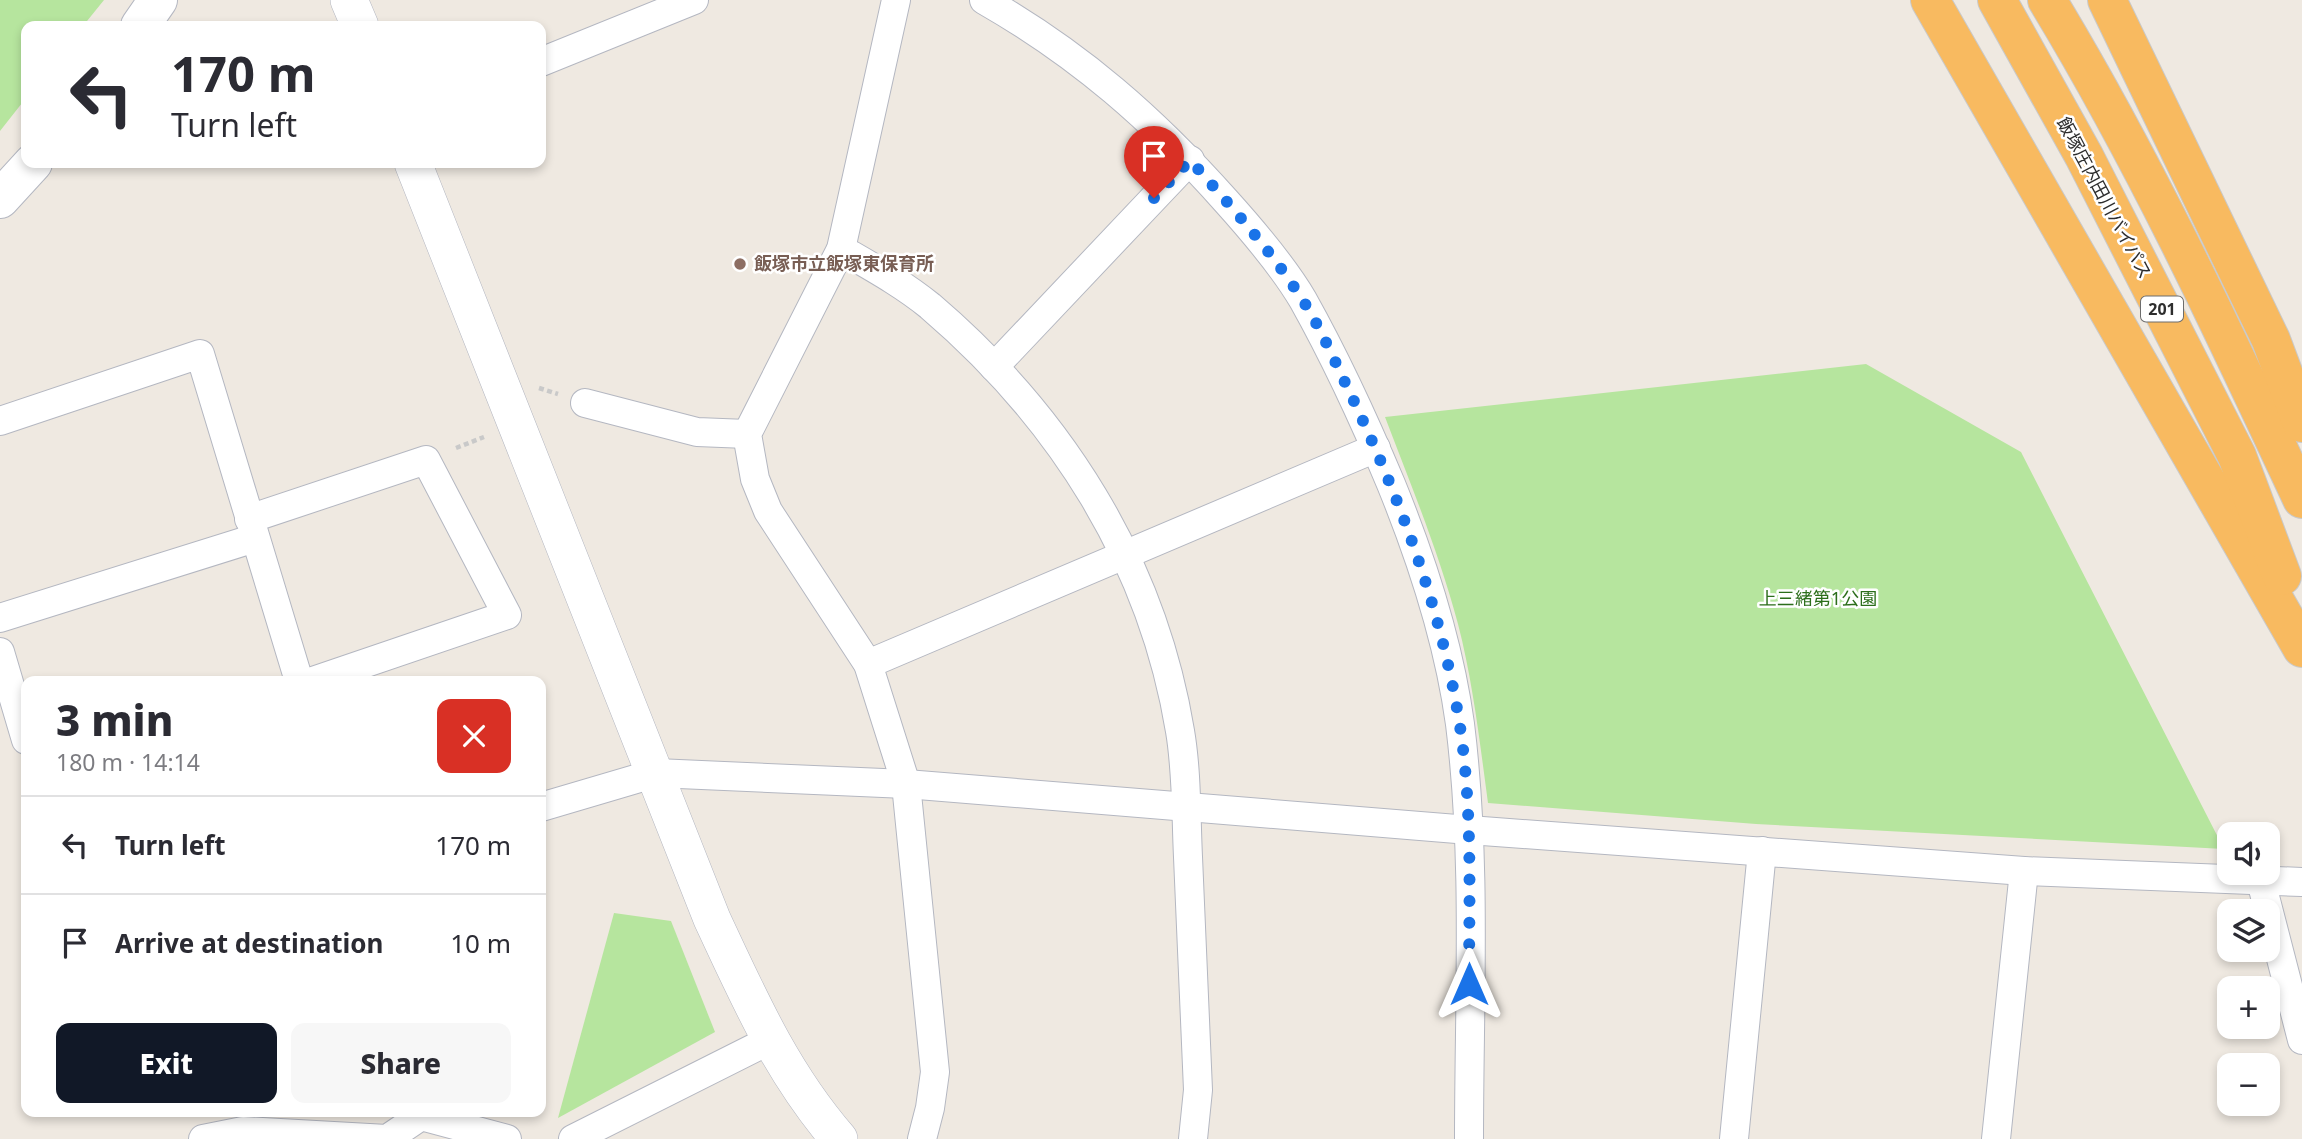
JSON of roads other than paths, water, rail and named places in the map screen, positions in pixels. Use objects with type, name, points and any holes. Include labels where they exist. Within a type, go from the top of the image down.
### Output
[{"type":"highway","points":[[1930,0],[2302,648]]},
{"type":"highway","name":"飯塚庄内田川バイパス","points":[[1997,0],[2084,156],[2236,456],[2302,631]]},
{"type":"highway","name":"201","points":[[2047,0],[2089,69],[2203,289],[2302,499]]},
{"type":"highway","points":[[2107,0],[2271,340],[2302,422]]},
{"type":"main road","points":[[143,21],[158,0]]},
{"type":"main road","points":[[0,199],[28,168]]},
{"type":"street","points":[[349,0],[357,21]]},
{"type":"street","points":[[546,60],[694,0]]},
{"type":"street","points":[[896,0],[841,249],[747,434],[755,479],[768,511],[868,664],[906,784],[935,1072],[922,1139]]},
{"type":"street","points":[[984,0],[1032,28],[1117,90],[1190,160],[1249,226],[1301,297],[1376,448],[1408,527],[1438,619],[1459,722],[1469,830],[1469,1139]]},
{"type":"street","points":[[994,367],[1190,160]]},
{"type":"street","points":[[415,168],[712,919],[770,1040],[815,1111],[839,1139]]},
{"type":"street","points":[[841,249],[886,275],[929,306],[994,367],[1038,415],[1083,477],[1125,555],[1149,609],[1166,663],[1181,733],[1198,1090],[1193,1139]]},
{"type":"street","points":[[0,421],[200,354],[297,676]]},
{"type":"street","points":[[585,402],[697,432],[747,434]]},
{"type":"street","points":[[868,664],[1376,448]]},
{"type":"street","points":[[0,618],[252,528],[426,460],[507,615],[328,676]]},
{"type":"street","points":[[0,652],[21,723]]},
{"type":"street","points":[[546,806],[656,774],[906,784],[1469,830],[2024,871],[2217,879]]},
{"type":"street","points":[[1734,1139],[1762,851]]},
{"type":"street","points":[[1996,1139],[2024,871]]},
{"type":"street","points":[[2280,882],[2298,882]]},
{"type":"street","points":[[2262,885],[2302,1040]]},
{"type":"street","points":[[573,1139],[770,1040]]},
{"type":"street","points":[[204,1139],[243,1131],[387,1139],[416,1117]]},
{"type":"street","points":[[434,1117],[508,1139]]},
{"type":"place","name":"飯塚市立飯塚東保育所","points":[[740,264]]},
{"type":"park label","name":"上三緒第1公園","points":[[1818,599]]}]
